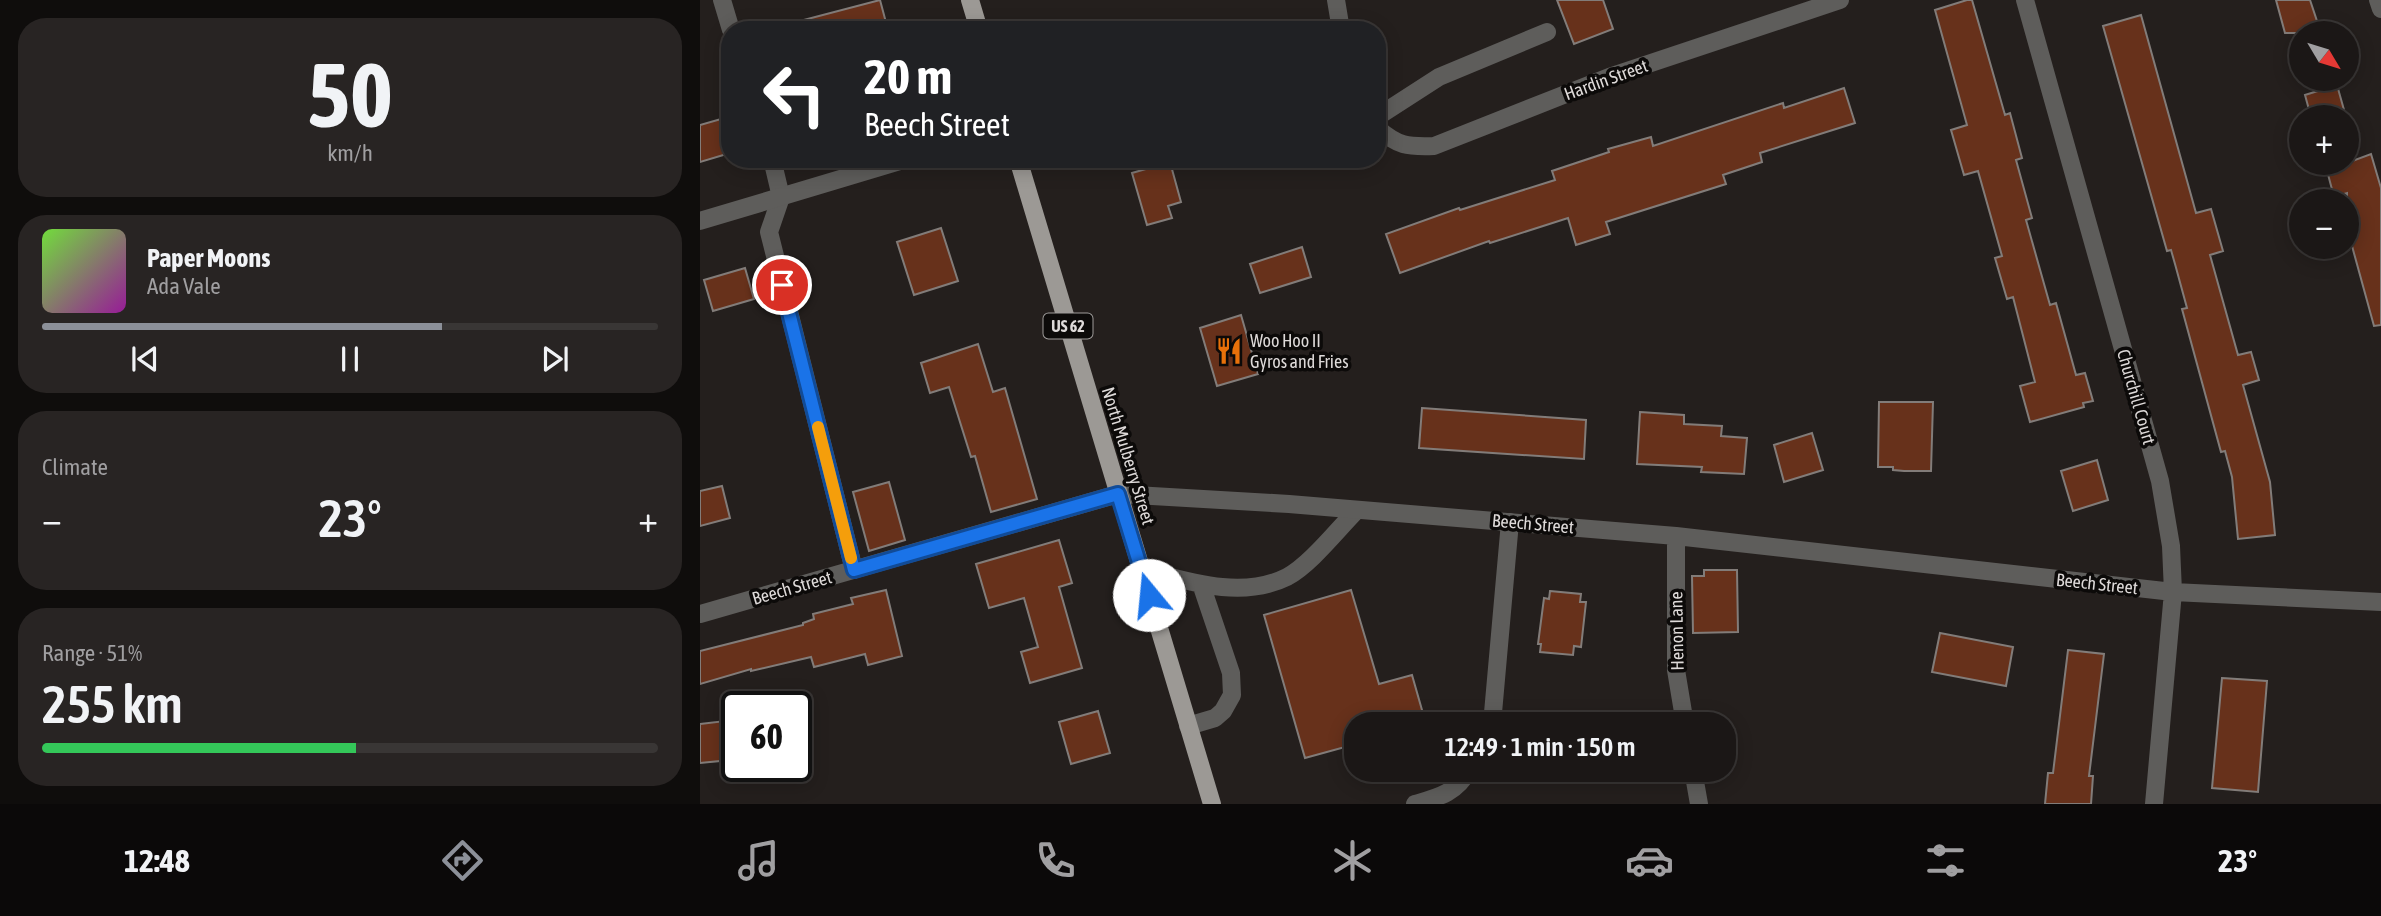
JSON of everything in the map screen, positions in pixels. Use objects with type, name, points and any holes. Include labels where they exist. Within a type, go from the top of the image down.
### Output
[{"type":"main road","points":[[970,0],[976,21]]},
{"type":"main road","name":"North Mulberry Street","points":[[1021,168],[1212,804]]},
{"type":"street","points":[[722,0],[728,21]]},
{"type":"street","points":[[1336,0],[1340,21]]},
{"type":"street","name":"Hardin Street","points":[[1386,135],[1408,147],[1434,146],[1609,77],[1840,0]]},
{"type":"street","name":"Churchill Court","points":[[2025,0],[2160,481],[2171,546],[2173,592],[2154,804]]},
{"type":"street","points":[[2378,0],[2381,9]]},
{"type":"street","points":[[1386,111],[1439,77],[1547,32]]},
{"type":"street","points":[[774,168],[781,197],[769,232],[854,570]]},
{"type":"street","points":[[700,221],[877,168]]},
{"type":"street","name":"Beech Street","points":[[700,614],[1118,494],[1676,536],[2173,592],[2381,602]]},
{"type":"street","points":[[1140,569],[1201,584],[1249,589],[1288,576],[1311,557],[1357,510]]},
{"type":"street","points":[[1493,712],[1510,523]]},
{"type":"street","name":"Henon Lane","points":[[1676,536],[1676,670],[1683,712]]},
{"type":"street","points":[[1188,726],[1216,718],[1231,695],[1231,673],[1201,584]]},
{"type":"street","points":[[1415,804],[1445,795],[1460,782]]},
{"type":"street","points":[[1695,782],[1699,804]]},
{"type":"building","points":[[880,0],[886,21],[800,21]]},
{"type":"building","points":[[1557,0],[1603,0],[1613,29],[1574,44]]},
{"type":"building","points":[[1972,0],[2005,115],[2010,113],[2022,158],[2016,160],[2032,218],[2026,220],[2050,305],[2056,303],[2076,375],[2085,373],[2093,401],[2083,403],[2084,407],[2030,422],[2020,386],[2035,382],[2013,297],[2007,299],[1995,258],[2002,256],[1978,171],[1964,175],[1951,130],[1967,125],[1935,10]]},
{"type":"building","points":[[2276,0],[2310,0],[2317,21],[2289,21],[2289,33],[2285,33]]},
{"type":"building","points":[[2141,15],[2196,213],[2211,209],[2223,251],[2210,255],[2238,355],[2251,352],[2259,380],[2243,385],[2270,482],[2275,535],[2238,539],[2232,477],[2225,451],[2221,452],[2182,309],[2187,308],[2171,250],[2167,251],[2103,26]]},
{"type":"building","points":[[1844,88],[1855,123],[1760,153],[1762,162],[1723,175],[1726,184],[1606,222],[1610,234],[1576,245],[1568,218],[1490,243],[1489,241],[1400,273],[1386,234],[1459,208],[1460,210],[1555,180],[1552,171],[1609,152],[1608,149],[1651,137],[1653,146],[1783,103],[1784,108]]},
{"type":"building","points":[[2318,91],[2339,91],[2343,105],[2308,105],[2305,95]]},
{"type":"building","points":[[721,119],[721,156],[700,162],[700,125]]},
{"type":"building","points":[[2371,154],[2381,188],[2381,325],[2374,326],[2356,259],[2359,259],[2359,189],[2332,189],[2328,175],[2359,175],[2359,158]]},
{"type":"building","points":[[1149,168],[1172,168],[1181,202],[1168,206],[1172,218],[1147,225],[1132,173]]},
{"type":"building","points":[[941,228],[958,281],[914,295],[897,242]]},
{"type":"building","points":[[1302,247],[1311,277],[1260,293],[1250,264]]},
{"type":"building","points":[[745,268],[754,299],[713,311],[704,280]]},
{"type":"building","name":"Woo Hoo II Gyros and Fries","points":[[1241,315],[1258,374],[1217,386],[1200,328]]},
{"type":"building","points":[[978,344],[993,392],[1005,388],[1037,499],[991,512],[975,456],[971,457],[949,387],[930,393],[921,363]]},
{"type":"building","points":[[1879,402],[1933,402],[1931,471],[1878,467]]},
{"type":"building","points":[[1422,408],[1586,420],[1584,459],[1419,448]]},
{"type":"building","points":[[1640,412],[1684,415],[1684,424],[1722,426],[1721,436],[1747,438],[1744,474],[1701,472],[1702,467],[1637,464]]},
{"type":"building","points":[[1812,433],[1823,470],[1784,482],[1774,445]]},
{"type":"building","points":[[2097,460],[2108,500],[2073,511],[2061,471]]},
{"type":"building","points":[[889,482],[905,540],[869,551],[853,492]]},
{"type":"building","points":[[722,486],[730,518],[700,526],[700,491]]},
{"type":"building","points":[[1059,540],[1072,583],[1059,587],[1082,668],[1030,683],[1021,652],[1038,647],[1024,598],[989,608],[976,564]]},
{"type":"building","points":[[1704,570],[1737,570],[1738,632],[1693,633],[1692,576],[1704,576]]},
{"type":"building","points":[[886,590],[902,656],[868,665],[865,654],[814,667],[811,657],[751,669],[700,684],[700,651],[803,625],[814,619],[813,614],[853,604],[851,598]]},
{"type":"building","points":[[1351,590],[1379,684],[1412,675],[1423,712],[1344,712],[1344,747],[1305,758],[1264,615]]},
{"type":"building","points":[[1550,591],[1581,594],[1580,602],[1586,602],[1581,647],[1574,646],[1573,655],[1540,652],[1541,644],[1538,644],[1544,598],[1549,599]]},
{"type":"building","points":[[1940,633],[2013,647],[2006,686],[1932,672]]},
{"type":"building","points":[[2068,650],[2104,654],[2089,776],[2093,776],[2091,804],[2045,804],[2048,773],[2053,773]]},
{"type":"building","points":[[2222,678],[2267,681],[2258,792],[2212,788]]},
{"type":"building","points":[[1098,711],[1110,753],[1071,764],[1059,722]]},
{"type":"building","points":[[721,721],[721,761],[700,763],[700,724]]},
{"type":"slow traffic","points":[[818,427],[851,558]]},
{"type":"place","name":"Woo Hoo II Gyros and Fries","points":[[1229,351]]},
{"type":"route","points":[[782,285],[854,570],[1118,494],[1149,595]]}]
